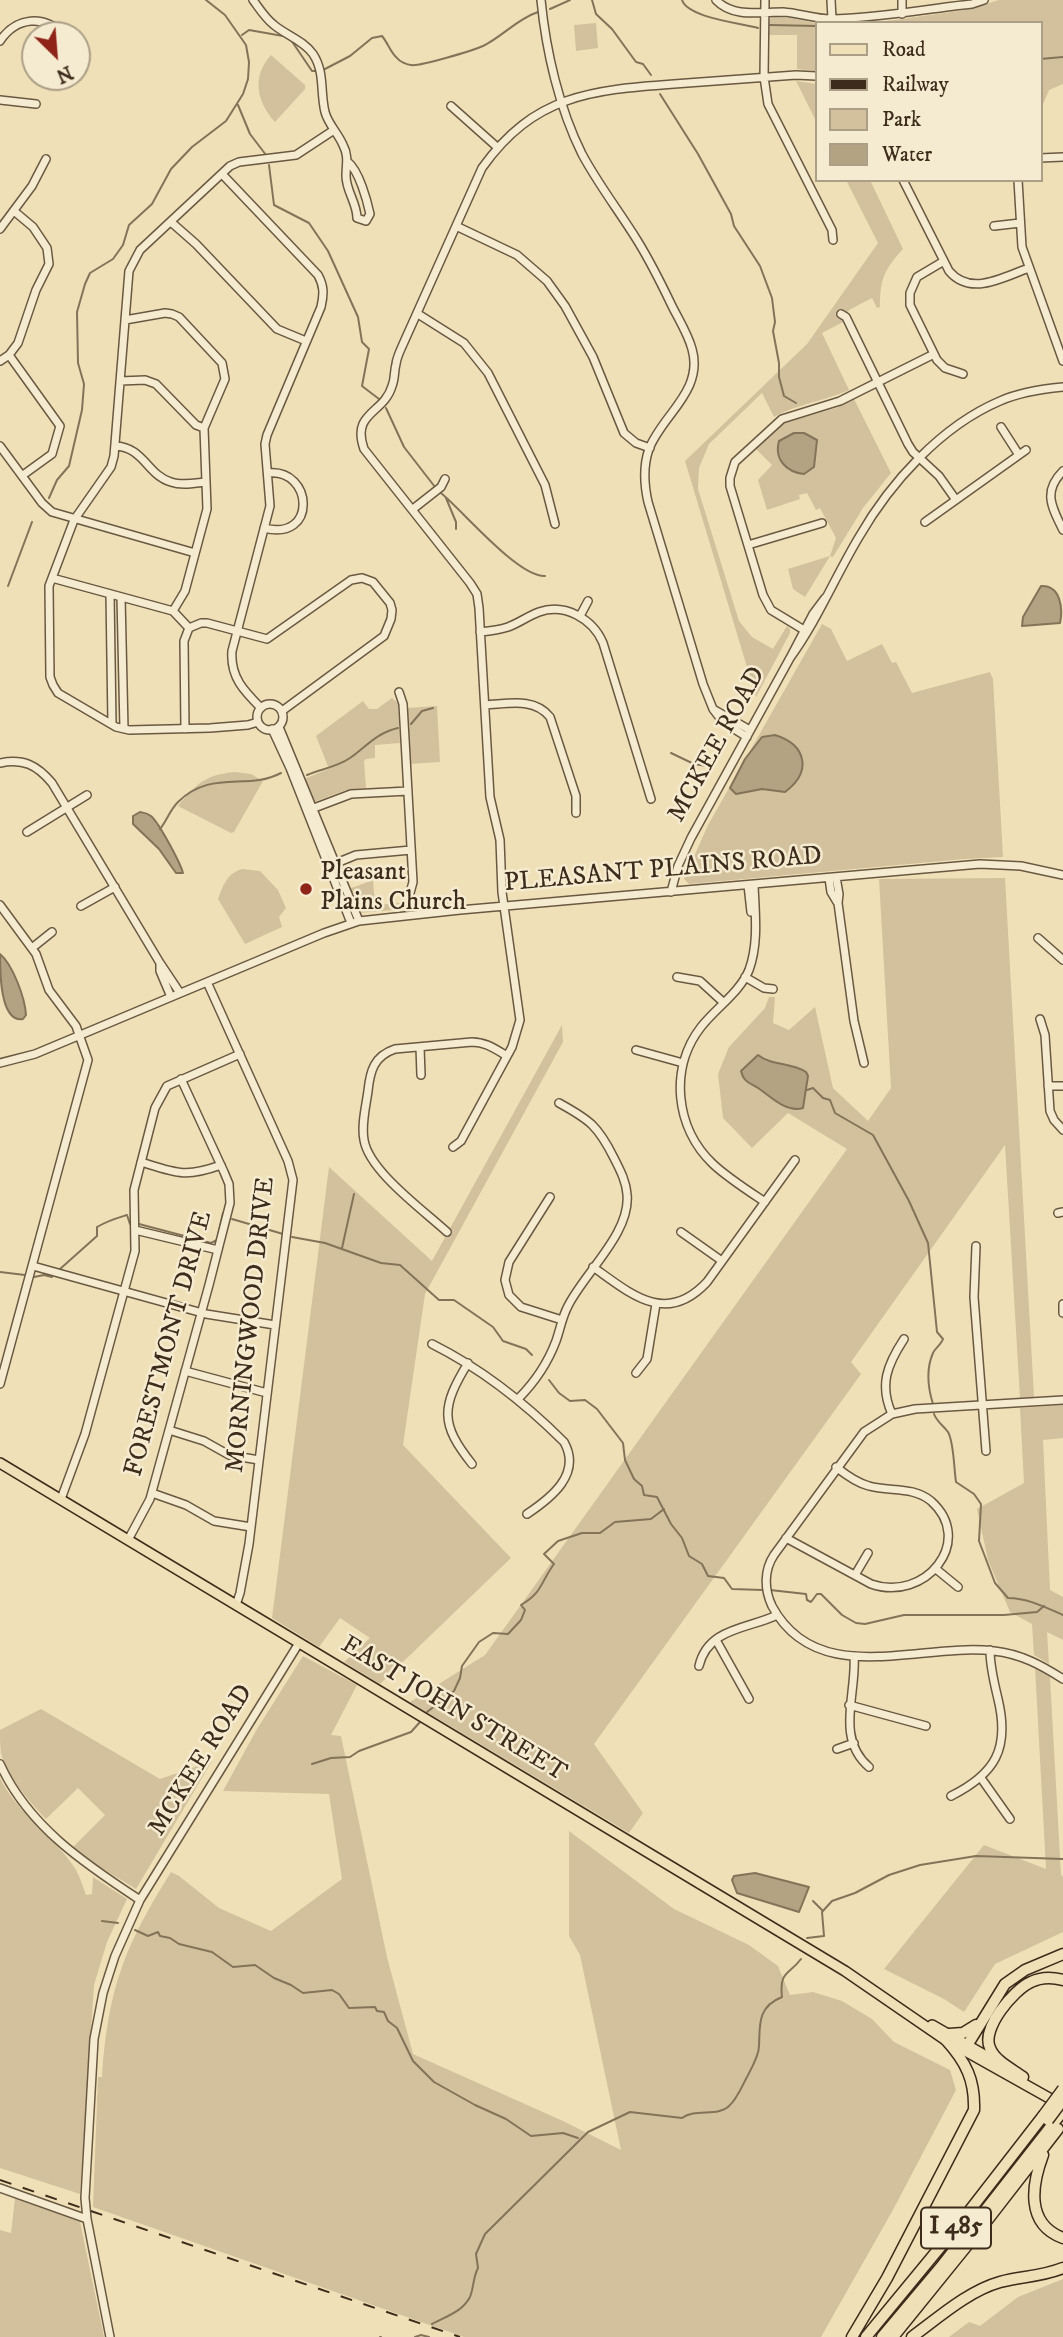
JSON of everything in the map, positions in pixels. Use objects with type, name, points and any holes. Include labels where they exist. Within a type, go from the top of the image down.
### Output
[{"type":"highway","points":[[968,2044],[1006,1984],[1025,1970],[1063,1954]]},
{"type":"highway","points":[[1023,2077],[993,2054],[988,2045],[988,2032],[1006,2003],[1024,1985],[1046,1978],[1063,1980]]},
{"type":"highway","points":[[852,2337],[887,2278],[974,2110],[970,2075],[947,2037],[970,2030],[985,2014]]},
{"type":"highway","name":"I 485","points":[[892,2337],[1052,2136],[1063,2089]]},
{"type":"highway","name":"I 485","points":[[882,2337],[940,2269],[1054,2122],[1063,2104]]},
{"type":"highway","name":"I 485","points":[[866,2337],[960,2223],[1054,2122]]},
{"type":"highway","name":"I 485","points":[[873,2337],[1054,2122]]},
{"type":"highway","points":[[1052,2136],[1035,2177],[1033,2198],[1051,2233],[1063,2238]]},
{"type":"highway","points":[[912,2337],[958,2304],[997,2283],[1040,2276],[1063,2268]]},
{"type":"main road","name":"EAST JOHN STREET","points":[[0,1463],[882,1995],[947,2037],[1063,2104]]},
{"type":"main road","name":"EAST JOHN STREET","points":[[947,2037],[968,2044],[1063,2104]]},
{"type":"street","points":[[253,0],[271,23],[307,47],[314,55],[321,72],[324,110],[344,145],[348,162],[347,184],[357,210],[357,218],[366,221],[370,215],[368,203],[355,168],[348,162]]},
{"type":"street","points":[[541,0],[546,47],[582,155],[649,260],[693,351],[690,384],[685,397],[660,428],[650,448],[645,480],[648,502],[713,709],[748,734]]},
{"type":"street","points":[[716,0],[728,10],[797,13],[831,19],[902,14],[984,0]]},
{"type":"street","points":[[765,0],[764,77],[768,104],[832,230],[833,240]]},
{"type":"street","points":[[831,0],[831,19]]},
{"type":"street","points":[[902,0],[902,14]]},
{"type":"street","points":[[0,41],[15,25],[21,24]]},
{"type":"street","points":[[453,1147],[461,1141],[507,1056],[517,1035],[520,1020],[504,905],[500,840],[490,797],[479,608],[475,590],[364,449],[361,429],[365,419],[392,388],[396,364],[482,168],[497,147],[535,116],[563,101],[606,89],[814,76]]},
{"type":"street","points":[[0,100],[36,104]]},
{"type":"street","points":[[452,106],[497,147]]},
{"type":"street","points":[[258,722],[185,729],[124,729],[58,693],[50,677],[48,593],[75,520],[111,467],[129,271],[133,259],[230,166],[239,162],[296,155],[334,130]]},
{"type":"street","points":[[1042,158],[1063,157]]},
{"type":"street","points":[[0,229],[39,175],[46,159]]},
{"type":"street","points":[[222,174],[318,275],[324,295],[267,435],[265,444],[270,506],[236,632],[231,663],[244,691],[261,708]]},
{"type":"street","points":[[904,182],[955,278],[972,286],[982,285],[1029,268]]},
{"type":"street","points":[[1018,182],[1022,247],[1063,361]]},
{"type":"street","points":[[0,361],[9,355],[18,343],[49,258],[47,248],[33,227],[14,211]]},
{"type":"street","points":[[171,222],[196,244],[277,329],[306,341]]},
{"type":"street","points":[[994,226],[1020,223]]},
{"type":"street","points":[[456,226],[517,255],[547,281],[565,306],[593,357],[624,433],[636,443],[650,448]]},
{"type":"street","points":[[944,261],[917,277],[910,293],[910,305],[934,354],[944,368],[963,374]]},
{"type":"street","points":[[125,320],[172,314],[179,317],[222,363],[225,379],[204,428],[207,509],[185,591],[173,611]]},
{"type":"street","points":[[418,314],[464,343],[488,373],[545,485],[555,524]]},
{"type":"street","points":[[841,314],[846,317],[908,444],[956,500]]},
{"type":"street","points":[[1054,334],[1063,331]]},
{"type":"street","points":[[804,630],[776,613],[767,604],[730,486],[735,462],[782,419],[831,405],[934,354]]},
{"type":"street","points":[[9,355],[60,426],[55,450],[23,475]]},
{"type":"street","points":[[120,381],[145,380],[156,384],[196,425],[204,428]]},
{"type":"street","name":"MCKEE ROAD","points":[[671,892],[691,838],[748,734],[866,524],[893,488],[920,458],[965,421],[994,404],[1030,392],[1063,387]]},
{"type":"street","points":[[925,522],[1023,452],[1001,427]]},
{"type":"street","points":[[0,446],[42,503],[52,512],[195,553]]},
{"type":"street","points":[[115,446],[134,450],[164,480],[181,484],[206,482]]},
{"type":"street","points":[[1063,471],[1052,482],[1050,493],[1052,506],[1063,530]]},
{"type":"street","points":[[264,528],[278,531],[289,527],[302,515],[305,503],[289,477],[279,472],[268,473]]},
{"type":"street","points":[[413,509],[441,487],[445,480]]},
{"type":"street","points":[[748,545],[822,523]]},
{"type":"street","points":[[52,578],[173,611],[189,628]]},
{"type":"street","points":[[185,729],[184,641],[189,628],[201,623],[262,639],[272,637],[356,578],[373,582],[390,603],[392,610],[384,636],[282,711]]},
{"type":"street","points":[[110,594],[112,724]]},
{"type":"street","points":[[121,597],[124,729]]},
{"type":"street","name":"MCKEE ROAD","points":[[790,658],[825,598]]},
{"type":"street","points":[[580,616],[589,601]]},
{"type":"street","points":[[480,632],[506,628],[548,610],[580,616],[597,631],[651,799]]},
{"type":"street","points":[[399,692],[403,704],[408,791],[413,882],[410,892]]},
{"type":"street","points":[[485,705],[525,703],[541,708],[550,717],[576,796],[576,813]]},
{"type":"street","points":[[272,704],[282,711],[283,719],[276,728],[263,728],[258,722],[257,715],[261,708],[272,704]]},
{"type":"street","points":[[276,728],[314,808],[355,922]]},
{"type":"street","points":[[276,728],[290,768],[355,922]]},
{"type":"street","points":[[0,763],[13,760],[30,763],[42,771],[68,808],[180,993]]},
{"type":"street","points":[[314,808],[351,794],[408,791]]},
{"type":"street","points":[[27,832],[87,795]]},
{"type":"street","points":[[334,864],[356,855],[411,850]]},
{"type":"street","name":"PLEASANT PLAINS ROAD","points":[[0,1063],[35,1054],[252,962],[355,922],[504,905],[993,864],[1037,868],[1063,875]]},
{"type":"street","points":[[833,878],[831,892],[838,903],[853,1021],[864,1063]]},
{"type":"street","points":[[751,885],[751,914],[756,918],[755,949],[745,977],[699,1029],[683,1063],[680,1082],[681,1103],[694,1140],[712,1163],[765,1202]]},
{"type":"street","points":[[81,906],[115,887]]},
{"type":"street","points":[[0,905],[36,954],[49,990],[76,1026],[88,1060],[0,1384]]},
{"type":"street","points":[[32,948],[52,933]]},
{"type":"street","points":[[1038,938],[1063,960]]},
{"type":"street","points":[[160,962],[160,971],[171,997]]},
{"type":"street","points":[[677,977],[700,981],[723,1002]]},
{"type":"street","points":[[745,977],[764,988],[773,989]]},
{"type":"street","name":"MORNINGWOOD DRIVE","points":[[207,982],[288,1161],[293,1180],[245,1573],[236,1605]]},
{"type":"street","points":[[1040,1019],[1045,1035],[1051,1114],[1063,1130]]},
{"type":"street","points":[[447,1232],[379,1170],[367,1152],[363,1138],[369,1076],[376,1060],[385,1052],[395,1049],[481,1042],[507,1056]]},
{"type":"street","points":[[420,1047],[423,1065],[421,1075]]},
{"type":"street","points":[[636,1051],[683,1063]]},
{"type":"street","points":[[61,1499],[85,1434],[135,1251],[134,1191],[160,1097],[167,1086],[240,1054]]},
{"type":"street","name":"FORESTMONT DRIVE","points":[[128,1540],[152,1493],[230,1197],[229,1184],[181,1079]]},
{"type":"street","points":[[1048,1086],[1063,1086]]},
{"type":"street","points":[[518,1399],[544,1368],[567,1307],[624,1219],[626,1189],[600,1132],[583,1117],[559,1103]]},
{"type":"street","points":[[593,1267],[632,1295],[656,1304],[672,1303],[690,1297],[707,1282],[795,1160]]},
{"type":"street","points":[[141,1162],[173,1172],[191,1174],[221,1165]]},
{"type":"street","points":[[551,1197],[509,1262],[505,1280],[509,1295],[521,1307],[562,1320]]},
{"type":"street","points":[[135,1230],[218,1250]]},
{"type":"street","points":[[681,1232],[722,1261]]},
{"type":"street","points":[[976,1246],[974,1297],[986,1451]]},
{"type":"street","points":[[33,1266],[201,1312],[275,1325]]},
{"type":"street","points":[[636,1373],[647,1359],[656,1304]]},
{"type":"street","points":[[1063,1304],[1063,1313]]},
{"type":"street","points":[[892,1415],[884,1381],[891,1359],[904,1339]]},
{"type":"street","points":[[432,1344],[468,1363],[518,1399],[564,1443],[570,1457],[567,1474],[553,1494],[527,1514]]},
{"type":"street","points":[[468,1363],[449,1399],[448,1414],[450,1430],[456,1443],[472,1464]]},
{"type":"street","points":[[186,1371],[267,1393]]},
{"type":"street","points":[[1063,1400],[915,1409],[875,1423],[864,1432],[836,1467],[771,1560],[766,1576],[767,1594],[777,1615],[807,1644],[829,1653],[854,1656],[990,1650],[1029,1659],[1063,1679]]},
{"type":"street","points":[[169,1430],[204,1441],[229,1455],[259,1460]]},
{"type":"street","points":[[786,1538],[877,1586],[895,1588],[917,1583],[936,1569],[944,1553],[947,1533],[942,1516],[934,1504],[915,1493],[867,1486],[836,1467]]},
{"type":"street","points":[[152,1493],[186,1505],[214,1521],[251,1527]]},
{"type":"street","points":[[855,1575],[868,1553]]},
{"type":"street","points":[[936,1569],[958,1587]]},
{"type":"street","points":[[699,1666],[703,1654],[716,1640],[738,1627],[777,1615]]},
{"type":"street","points":[[716,1640],[749,1699]]},
{"type":"street","name":"MCKEE ROAD","points":[[110,2337],[87,2219],[85,2175],[97,2016],[112,1964],[140,1900],[299,1643]]},
{"type":"street","points":[[951,1796],[981,1778],[997,1757],[1004,1732],[991,1670],[990,1650]]},
{"type":"street","points":[[854,1656],[855,1680],[849,1705],[849,1720],[854,1743],[869,1768]]},
{"type":"street","points":[[849,1705],[926,1726]]},
{"type":"street","points":[[837,1749],[854,1743]]},
{"type":"street","points":[[0,1764],[14,1792],[44,1826],[80,1859],[140,1900]]},
{"type":"street","points":[[981,1778],[1010,1819]]},
{"type":"street","points":[[0,2188],[87,2219]]},
{"type":"green space","points":[[999,0],[1063,0],[1063,84],[1049,90],[1042,107],[1042,21],[886,21],[966,10]]},
{"type":"green space","points":[[773,17],[791,18],[814,23],[814,71],[797,69],[797,35],[769,35],[769,20]]},
{"type":"green space","points":[[596,23],[598,48],[576,51],[574,25]]},
{"type":"green space","points":[[271,55],[305,85],[305,89],[275,122],[264,106],[259,89],[261,72]]},
{"type":"green space","points":[[796,81],[814,84],[814,117]]},
{"type":"green space","points":[[847,182],[871,182],[903,249],[884,275],[880,307],[877,308],[872,298],[849,310],[843,322],[822,333],[849,390],[774,417],[762,393],[709,444],[699,468],[698,489],[739,621],[752,637],[773,649],[787,626],[790,629],[756,697],[685,461],[807,344],[878,243]]},
{"type":"green space","points":[[854,399],[891,473],[863,508],[833,557],[830,556],[836,538],[820,508],[816,510],[807,493],[799,495],[800,499],[767,510],[758,480],[772,465],[756,449],[782,424],[836,408]]},
{"type":"green space","points":[[830,556],[805,597],[793,589],[788,569]]},
{"type":"green space","points":[[822,624],[831,629],[847,661],[882,644],[892,663],[896,662],[912,693],[990,672],[993,679],[1003,857],[689,884],[684,879],[708,825]]},
{"type":"green space","points":[[392,698],[398,703],[400,743],[375,745],[375,758],[364,761],[366,788],[346,790],[314,802],[304,779],[329,769],[316,736],[363,701],[369,709],[377,709]]},
{"type":"green space","points":[[437,706],[440,762],[410,764],[407,708]]},
{"type":"green space","points":[[235,772],[251,774],[263,781],[234,832],[231,833],[178,806],[202,782],[216,775]]},
{"type":"green space","points":[[242,869],[260,871],[278,890],[286,908],[279,917],[282,927],[245,944],[218,899],[229,877]]},
{"type":"green space","points":[[1005,878],[1034,1397],[1020,1398],[1005,1145],[851,1362],[861,1374],[594,1744],[643,1813],[629,1833],[410,1702],[485,1655],[847,1149],[788,1113],[752,1148],[723,1118],[718,1074],[729,1047],[765,1008],[769,997],[775,997],[773,1023],[789,1030],[815,1007],[833,1088],[868,1121],[891,1088],[879,879]]},
{"type":"green space","points":[[373,880],[375,905],[447,899],[448,905],[359,913],[349,889]]},
{"type":"green space","points":[[562,1025],[563,1042],[425,1294],[403,1445],[511,1558],[380,1684],[344,1662],[370,1638],[340,1618],[319,1647],[272,1618],[329,1167],[432,1261]]},
{"type":"green space","points":[[1063,1405],[1063,1438],[1043,1440],[1050,1590],[1063,1597],[1063,1640],[1047,1632],[1049,1664],[1034,1655],[1032,1624],[1010,1612],[988,1560],[977,1509],[1024,1483],[1020,1408]]},
{"type":"green space","points":[[303,1656],[357,1685],[331,1735],[341,1736],[387,1957],[413,2054],[621,2150],[580,1955],[569,1936],[569,1831],[674,1909],[749,1945],[778,1966],[790,1995],[813,1992],[842,2001],[872,2019],[894,2042],[950,2070],[956,2090],[894,2208],[821,2337],[464,2337],[93,2207],[98,2077],[102,2077],[114,1993],[141,1923],[171,1872],[219,1908],[271,1931],[342,1879],[329,1794],[223,1791],[257,1729]]},
{"type":"green space","points":[[1035,1667],[1050,1677],[1063,1877],[1063,1932],[995,1964],[964,2012],[884,1969],[984,1845],[1046,1869]]},
{"type":"green space","points":[[41,1709],[160,1779],[212,1761],[136,1889],[90,1861],[73,1847],[105,1815],[78,1788],[46,1819],[8,1771],[1,1753],[0,1730]]},
{"type":"green space","points":[[0,1778],[15,1802],[72,1864],[86,1895],[92,1894],[93,1877],[127,1899],[107,1942],[94,1985],[80,2194],[0,2168]]},
{"type":"green space","points":[[15,2198],[80,2222],[104,2337],[0,2337],[0,2230],[11,2233]]},
{"type":"green space","points":[[1063,2279],[1063,2337],[949,2337],[969,2322],[980,2326],[1018,2297]]},
{"type":"water","points":[[794,433],[804,433],[817,440],[814,467],[804,474],[792,471],[783,464],[778,453],[779,441]]},
{"type":"water","points":[[1041,586],[1053,589],[1057,594],[1061,605],[1060,623],[1022,626],[1023,617]]},
{"type":"water","points":[[775,735],[794,745],[799,752],[802,768],[794,784],[785,792],[762,789],[736,794],[730,788],[745,759],[762,737]]},
{"type":"water","points":[[140,812],[155,820],[183,873],[176,873],[159,849],[133,824],[133,816]]},
{"type":"water","points":[[0,954],[14,974],[21,991],[26,1015],[23,1019],[15,1018],[6,1005],[1,984]]},
{"type":"water","points":[[758,1055],[806,1072],[808,1076],[803,1108],[792,1109],[781,1104],[744,1078],[741,1071]]},
{"type":"water","points":[[755,1873],[809,1887],[799,1912],[737,1893],[732,1880],[734,1876]]},
{"type":"waterway","points":[[49,498],[57,480],[69,466],[82,410],[84,384],[78,363],[77,312],[90,273],[113,259],[123,245],[129,225],[152,204],[171,169],[192,147],[226,121],[243,94],[248,79],[246,45],[225,15],[206,0]]},
{"type":"waterway","points":[[550,9],[570,0]]},
{"type":"waterway","points":[[592,0],[596,14],[612,29],[636,62],[643,64],[651,75]]},
{"type":"waterway","points":[[682,0],[686,6],[704,15],[758,28]]},
{"type":"waterway","points":[[325,69],[350,56],[372,38],[382,36],[403,63],[416,65],[435,61],[483,46],[538,12]]},
{"type":"waterway","points":[[770,25],[814,26]]},
{"type":"waterway","points":[[242,35],[249,30],[283,36]]},
{"type":"waterway","points":[[291,40],[312,71],[315,71]]},
{"type":"waterway","points":[[1042,59],[1063,57]]},
{"type":"waterway","points":[[660,94],[698,154],[731,214],[734,226],[760,266],[772,298],[779,377],[784,396],[796,403]]},
{"type":"waterway","points":[[238,105],[250,134],[266,155]]},
{"type":"waterway","points":[[269,165],[274,205],[309,223],[328,251],[358,317],[362,342],[369,349],[362,386],[379,399]]},
{"type":"waterway","points":[[386,408],[404,447],[435,487]]},
{"type":"waterway","points":[[441,493],[506,555],[534,574],[545,576]]},
{"type":"waterway","points":[[446,498],[456,522],[456,529]]},
{"type":"waterway","points":[[8,586],[32,522]]},
{"type":"waterway","points":[[411,724],[422,711],[433,708]]},
{"type":"waterway","points":[[307,775],[345,761],[377,737],[398,728]]},
{"type":"waterway","points":[[671,753],[694,764],[713,767]]},
{"type":"waterway","points":[[160,829],[178,802],[203,786],[268,778],[281,773]]},
{"type":"waterway","points":[[807,1090],[813,1088],[823,1098],[830,1100],[835,1113],[873,1135],[909,1201],[928,1243],[937,1332],[943,1339],[934,1351],[929,1365],[933,1404]]},
{"type":"waterway","points":[[342,1248],[354,1194]]},
{"type":"waterway","points":[[139,1224],[211,1243],[217,1240],[223,1213]]},
{"type":"waterway","points":[[60,1269],[97,1236],[97,1227],[127,1215],[130,1224]]},
{"type":"waterway","points":[[232,1219],[283,1234]]},
{"type":"waterway","points":[[292,1237],[325,1243],[381,1263],[400,1265],[439,1300],[454,1300],[493,1327],[503,1341],[526,1349],[532,1355]]},
{"type":"waterway","points":[[0,1272],[25,1275]]},
{"type":"waterway","points":[[34,1277],[52,1277]]},
{"type":"waterway","points":[[549,1380],[559,1393],[570,1401],[585,1400],[597,1409],[623,1443],[625,1460],[634,1479],[642,1486],[644,1495],[657,1497],[671,1524],[682,1538],[689,1556],[702,1564],[708,1576],[724,1578],[732,1589],[763,1590]]},
{"type":"waterway","points":[[934,1414],[950,1437],[956,1482],[974,1494],[981,1504],[979,1541],[995,1583],[1008,1598],[1029,1601],[1063,1615]]},
{"type":"waterway","points":[[427,1712],[454,1691],[462,1666],[479,1642],[493,1633],[508,1634],[521,1620],[525,1610],[521,1605],[537,1591],[554,1564],[544,1554],[558,1541],[582,1533],[600,1533],[615,1522],[651,1519],[664,1509]]},
{"type":"waterway","points":[[770,1590],[806,1594],[807,1600],[811,1602],[817,1594],[821,1594],[842,1615],[856,1623],[865,1624],[904,1615],[1004,1615],[1037,1612],[1044,1606]]},
{"type":"waterway","points":[[312,1764],[331,1758],[350,1757],[359,1751],[411,1732],[420,1722]]},
{"type":"waterway","points":[[807,1938],[824,1936],[822,1912],[832,1901],[855,1893],[889,1875],[920,1865],[976,1856],[1063,1859]]},
{"type":"waterway","points":[[813,1901],[822,1910]]},
{"type":"waterway","points":[[102,1921],[118,1923]]},
{"type":"waterway","points":[[135,1930],[148,1936],[158,1932],[160,1936],[179,1944],[212,1952],[233,1967],[255,1965],[303,1993],[332,1990],[339,1994],[349,2008],[375,2007],[377,2011],[384,2012],[388,2021],[397,2028],[413,2061],[434,2082],[506,2119],[531,2136],[563,2133],[578,2138]]},
{"type":"waterway","points":[[432,2324],[458,2310],[470,2297],[478,2268],[476,2254],[485,2234],[588,2132],[630,2112],[682,2118],[693,2113],[719,2111],[729,2106],[739,2092],[759,2050],[760,2024],[764,2011],[782,1997],[782,1982],[801,1959]]},
{"type":"waterway","points":[[415,2337],[429,2337]]},
{"type":"railway","points":[[0,2180],[460,2337]]},
{"type":"place","name":"Pleasant Plains Church","points":[[306,889]]}]
